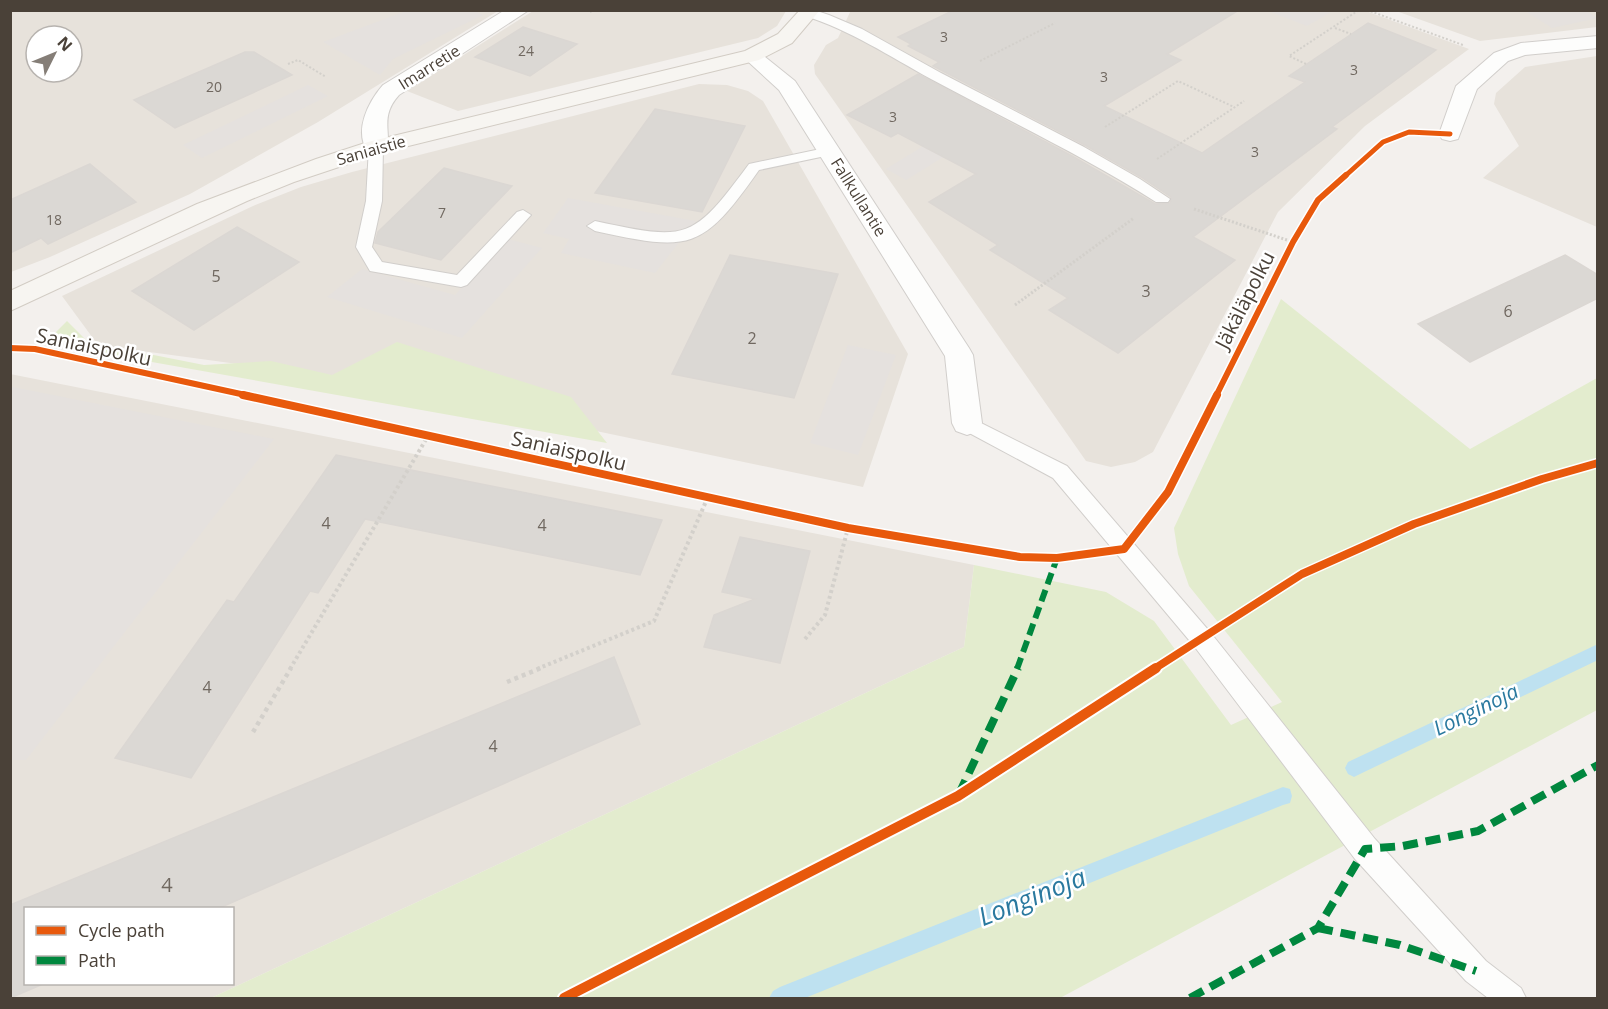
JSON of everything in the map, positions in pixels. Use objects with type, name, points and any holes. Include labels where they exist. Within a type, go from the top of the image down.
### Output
[{"type":"street","name":"Imarretie","points":[[376,147],[375,116],[378,104],[391,90],[520,10]]},
{"type":"street","points":[[752,56],[773,48],[786,39],[810,12]]},
{"type":"street","points":[[1450,134],[1467,86],[1501,57],[1521,49],[1598,42]]},
{"type":"street","name":"Saniaistie","points":[[10,302],[174,223],[273,182],[376,147],[752,56]]},
{"type":"street","name":"Fallkullantie","points":[[752,56],[787,86],[959,355],[967,423]]},
{"type":"lane","points":[[810,12],[832,20],[1027,123],[1129,178],[1161,199]]},
{"type":"lane","points":[[376,147],[374,201],[364,247],[376,267],[461,281],[523,215]]},
{"type":"lane","points":[[595,226],[661,238],[684,236],[706,226],[754,167],[830,152]]},
{"type":"lane","points":[[967,423],[1060,472],[1202,639],[1365,849],[1476,971],[1511,999]]},
{"type":"path","points":[[590,12],[594,10]]},
{"type":"path","points":[[1306,64],[1289,56],[1335,28],[1359,10]]},
{"type":"path","points":[[1367,10],[1501,57]]},
{"type":"path","points":[[971,66],[1055,23]]},
{"type":"path","points":[[1335,28],[1351,34]]},
{"type":"path","points":[[288,64],[298,60],[326,76]]},
{"type":"path","points":[[1099,130],[1178,81],[1234,107]]},
{"type":"path","points":[[1157,159],[1244,101]]},
{"type":"path","points":[[1015,305],[1161,199],[1293,242]]},
{"type":"path","points":[[416,433],[440,438]]},
{"type":"path","points":[[253,732],[428,436]]},
{"type":"path","points":[[696,496],[719,501]]},
{"type":"path","points":[[507,681],[654,621],[707,499]]},
{"type":"path","points":[[806,639],[825,615],[852,529],[836,526]]},
{"type":"shaded area","points":[[409,10],[475,11],[483,15],[393,59],[380,75],[323,42]]},
{"type":"shaded area","points":[[851,10],[1366,11],[1469,49],[1365,126],[1278,212],[1153,452],[1135,462],[1111,467],[1086,461],[815,74],[814,65],[826,45],[838,38]]},
{"type":"shaded area","points":[[11,11],[498,11],[318,122],[190,194],[50,257],[11,272]]},
{"type":"shaded area","points":[[533,11],[786,11],[777,26],[758,38],[458,111],[407,91]]},
{"type":"shaded area","points":[[1268,11],[1333,11],[1307,26]]},
{"type":"shaded area","points":[[1396,11],[1597,11],[1597,27],[1480,41]]},
{"type":"shaded area","points":[[1525,11],[1587,11],[1597,18],[1552,28]]},
{"type":"shaded area","points":[[1597,56],[1597,227],[1483,178],[1519,146],[1494,104],[1496,93],[1525,67]]},
{"type":"shaded area","points":[[699,84],[727,85],[748,91],[763,101],[908,354],[863,487],[348,379],[98,345],[62,296],[253,206],[301,187]]},
{"type":"shaded area","points":[[308,85],[328,96],[202,158],[183,145]]},
{"type":"shaded area","points":[[1002,121],[906,180],[886,169],[954,127]]},
{"type":"shaded area","points":[[568,198],[696,221],[655,273],[561,253],[569,239],[543,233]]},
{"type":"shaded area","points":[[508,239],[542,248],[462,338],[327,297],[362,269],[455,295]]},
{"type":"shaded area","points":[[848,345],[896,355],[858,455],[810,443]]},
{"type":"shaded area","points":[[10,374],[974,565],[964,647],[211,998],[11,998]]},
{"type":"shaded area","points":[[13,387],[274,439],[26,760],[11,760],[10,389]]},
{"type":"green space","points":[[1281,299],[1470,449],[1597,378],[1597,710],[1060,998],[211,998],[964,647],[974,565],[1106,592],[1154,621],[1231,725],[1282,702],[1189,586],[1178,554],[1174,528]]},
{"type":"green space","points":[[67,321],[88,342],[204,365],[271,361],[332,375],[397,342],[571,397],[607,443],[73,348],[54,334]]},
{"type":"building","points":[[954,10],[1239,10],[1167,54],[1181,60],[1104,106],[1202,153],[1305,82],[1289,76],[1368,23],[1436,50],[1332,127],[1337,129],[1193,237],[1235,260],[1118,353],[1049,310],[1068,298],[990,250],[998,245],[929,202],[976,174],[898,133],[891,137],[847,115],[918,74],[1072,156],[1155,204],[1170,203],[1171,197],[1141,177],[1085,145],[933,66],[939,62],[908,46],[911,44],[898,37]]},
{"type":"building","points":[[523,27],[577,44],[530,76],[475,57]]},
{"type":"building","points":[[245,52],[254,52],[292,75],[175,128],[134,100]]},
{"type":"building","points":[[655,109],[745,126],[702,212],[595,193]]},
{"type":"building","points":[[90,164],[136,202],[48,244],[41,238],[10,253],[10,200]]},
{"type":"building","points":[[444,168],[512,186],[441,260],[375,243],[378,232]]},
{"type":"building","points":[[237,227],[299,262],[194,330],[132,291]]},
{"type":"building","points":[[730,255],[838,274],[794,398],[672,374]]},
{"type":"building","points":[[1565,255],[1598,275],[1598,298],[1470,362],[1418,324]]},
{"type":"building","points":[[336,455],[662,520],[640,575],[365,519],[318,593],[310,591],[191,778],[115,758],[227,600],[234,602]]},
{"type":"building","points":[[740,537],[810,551],[780,663],[704,647],[714,615],[755,599],[722,592]]},
{"type":"building","points":[[614,657],[640,724],[222,907],[24,907],[24,985],[41,985],[10,998],[10,905]]},
{"type":"waterway","name":"Longinoja","points":[[1354,768],[1598,651]]},
{"type":"waterway","name":"Longinoja","points":[[780,998],[1283,796]]},
{"type":"marked path","points":[[959,794],[1014,679],[1057,558]]},
{"type":"marked path","points":[[1190,998],[1318,928],[1365,849],[1403,846],[1478,831],[1598,765]]},
{"type":"marked path","points":[[1318,928],[1400,945],[1476,971]]},
{"type":"cycle path","name":"Jäkäläpolku","points":[[10,348],[35,349],[848,528],[1020,557],[1057,558],[1124,549],[1168,492],[1293,242],[1318,200],[1383,142],[1409,132],[1450,134]]},
{"type":"cycle path","points":[[564,998],[958,796],[1302,574],[1414,524],[1542,479],[1598,463]]}]
